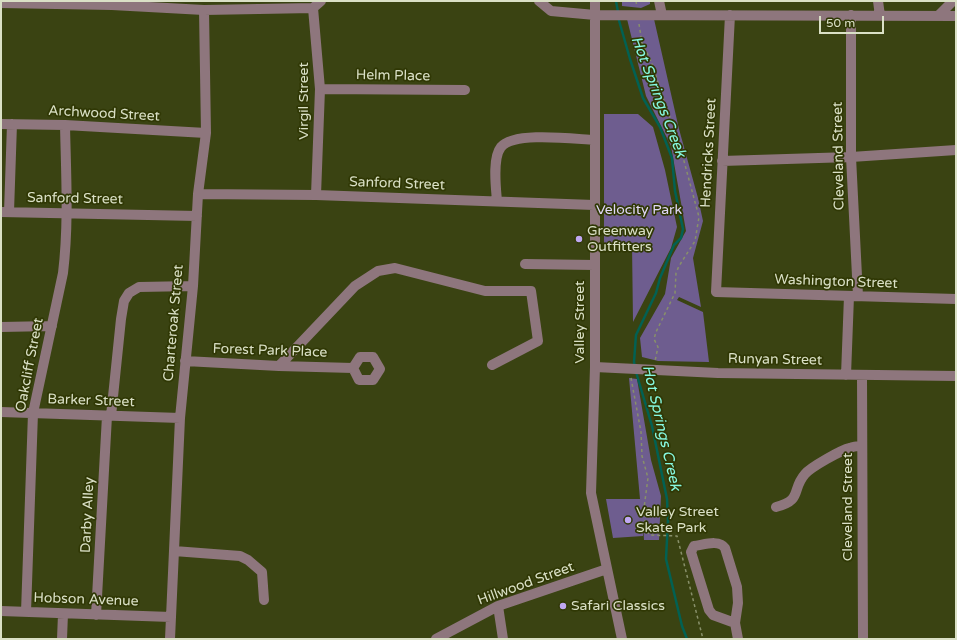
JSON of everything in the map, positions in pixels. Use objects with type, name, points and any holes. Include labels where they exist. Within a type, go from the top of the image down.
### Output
[{"type":"street","points":[[1,3],[112,3],[184,5],[204,10],[313,8],[321,1]]},
{"type":"street","points":[[539,1],[551,11],[595,15],[956,16]]},
{"type":"street","name":"Valley Street","points":[[595,1],[594,367],[591,493],[622,639]]},
{"type":"street","points":[[660,1],[662,15]]},
{"type":"street","points":[[878,1],[880,16]]},
{"type":"street","points":[[938,16],[953,1]]},
{"type":"street","name":"Virgil Street","points":[[313,8],[320,89],[316,195]]},
{"type":"street","name":"Charteroak Street","points":[[170,639],[180,418],[192,286],[198,194],[206,133],[204,10]]},
{"type":"street","name":"Hendricks Street","points":[[716,292],[730,15]]},
{"type":"street","name":"Cleveland Street","points":[[846,375],[854,296],[851,157],[852,15]]},
{"type":"street","name":"Helm Place","points":[[320,89],[465,90]]},
{"type":"street","name":"Archwood Street","points":[[1,124],[65,125],[206,133]]},
{"type":"street","points":[[5,212],[12,124]]},
{"type":"street","name":"Oakcliff Street","points":[[26,612],[33,413],[63,273],[66,250],[67,213],[65,125]]},
{"type":"street","points":[[497,201],[495,178],[496,165],[501,148],[509,141],[537,137],[594,140]]},
{"type":"street","points":[[722,161],[851,157],[956,150]]},
{"type":"street","name":"Sanford Street","points":[[198,194],[316,195],[594,205]]},
{"type":"street","name":"Sanford Street","points":[[5,212],[197,216]]},
{"type":"street","points":[[525,264],[594,265]]},
{"type":"street","points":[[279,366],[355,286],[378,271],[395,268],[485,291],[532,291],[538,341],[492,365]]},
{"type":"street","name":"Darby Alley","points":[[96,615],[109,416],[124,301],[129,293],[139,287],[192,286]]},
{"type":"street","name":"Washington Street","points":[[716,292],[956,299]]},
{"type":"street","points":[[1,327],[52,326]]},
{"type":"street","name":"Forest Park Place","points":[[185,361],[353,368]]},
{"type":"street","name":"Runyan Street","points":[[594,367],[629,373],[642,369],[718,373],[956,376]]},
{"type":"street","name":"Cleveland Street","points":[[862,376],[863,639]]},
{"type":"street","name":"Barker Street","points":[[1,412],[180,418]]},
{"type":"street","points":[[776,507],[791,501],[796,496],[799,483],[805,474],[829,458],[850,448],[862,446]]},
{"type":"street","points":[[735,623],[713,615],[710,610],[691,552],[694,546],[718,543],[723,545],[725,548],[738,587],[738,603],[735,623],[738,639]]},
{"type":"street","points":[[174,551],[232,555],[244,558],[262,572],[264,600]]},
{"type":"street","name":"Hillwood Street","points":[[436,639],[498,606],[607,570]]},
{"type":"street","points":[[498,606],[503,639]]},
{"type":"street","name":"Hobson Avenue","points":[[1,612],[171,617]]},
{"type":"street","points":[[62,639],[63,614]]},
{"type":"path","points":[[636,1],[642,43],[651,62],[677,135],[698,217],[695,241],[679,266],[676,273],[675,293],[656,332],[654,340],[658,347],[655,363]]},
{"type":"path","points":[[629,373],[629,378],[632,378],[642,432],[642,456],[648,478],[644,508],[646,531],[650,535],[677,536],[703,639]]},
{"type":"green space","points":[[622,1],[650,1],[650,4],[641,8],[622,6]]},
{"type":"green space","points":[[627,19],[654,19],[679,129],[698,198],[703,221],[693,258],[701,307],[679,297],[677,300],[703,312],[709,362],[658,361],[642,357],[640,338],[665,294],[671,258],[686,231],[671,146],[646,96]]},
{"type":"green space","name":"Velocity Park","points":[[604,114],[638,114],[653,127],[665,170],[677,227],[671,248],[633,322],[632,245],[604,245]]},
{"type":"green space","points":[[629,378],[637,379],[651,460],[661,496],[659,540],[644,540],[643,524],[643,536],[613,538],[606,499],[640,499]]},
{"type":"waterway","name":"Hot Springs Creek","points":[[616,1],[618,12]]},
{"type":"waterway","name":"Hot Springs Creek","points":[[618,17],[643,98],[660,127],[672,158],[675,191],[683,229],[681,238],[674,245],[660,278],[656,293],[636,335],[635,367]]},
{"type":"waterway","name":"Hot Springs Creek","points":[[636,372],[652,426],[667,499],[668,520],[666,559],[682,626],[687,639]]},
{"type":"place","name":"Greenway Outfitters","points":[[579,239]]},
{"type":"place","name":"Valley Street Skate Park","points":[[628,520]]},
{"type":"place","name":"Safari Classics","points":[[563,606]]}]
